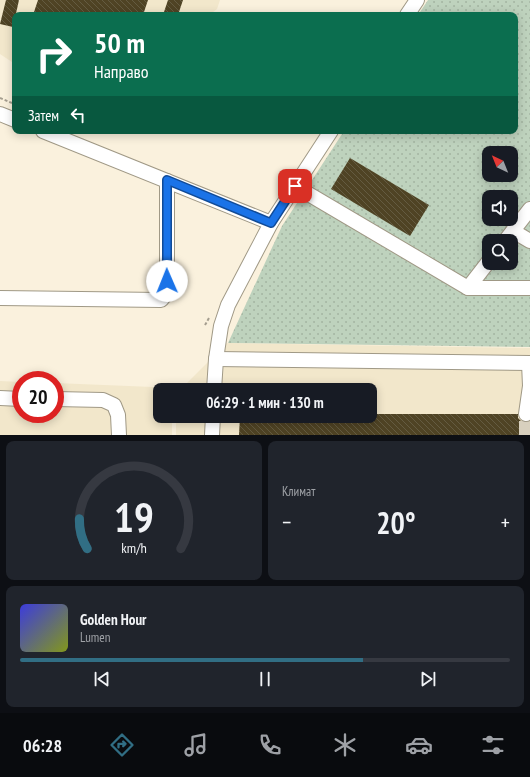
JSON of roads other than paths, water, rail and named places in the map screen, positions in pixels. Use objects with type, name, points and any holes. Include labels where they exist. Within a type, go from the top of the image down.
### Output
[{"type":"lane","points":[[409,12],[417,0]]},
{"type":"lane","points":[[0,114],[12,119]]},
{"type":"lane","points":[[51,134],[271,223]]},
{"type":"lane","points":[[214,383],[216,359],[221,326],[228,305],[271,223],[329,134]]},
{"type":"lane","points":[[0,298],[161,300],[167,293],[167,180]]},
{"type":"lane","points":[[295,186],[468,288],[530,288]]},
{"type":"lane","points":[[511,234],[530,209]]},
{"type":"lane","points":[[518,238],[530,241]]},
{"type":"lane","points":[[468,288],[482,270]]},
{"type":"lane","points":[[216,359],[529,363],[530,386],[526,414]]},
{"type":"lane","points":[[0,398],[12,399]]},
{"type":"lane","points":[[64,399],[103,400],[114,405],[118,416],[119,435]]},
{"type":"lane","points":[[212,435],[213,423]]},
{"type":"tunnel","points":[[526,414],[526,435]]}]
